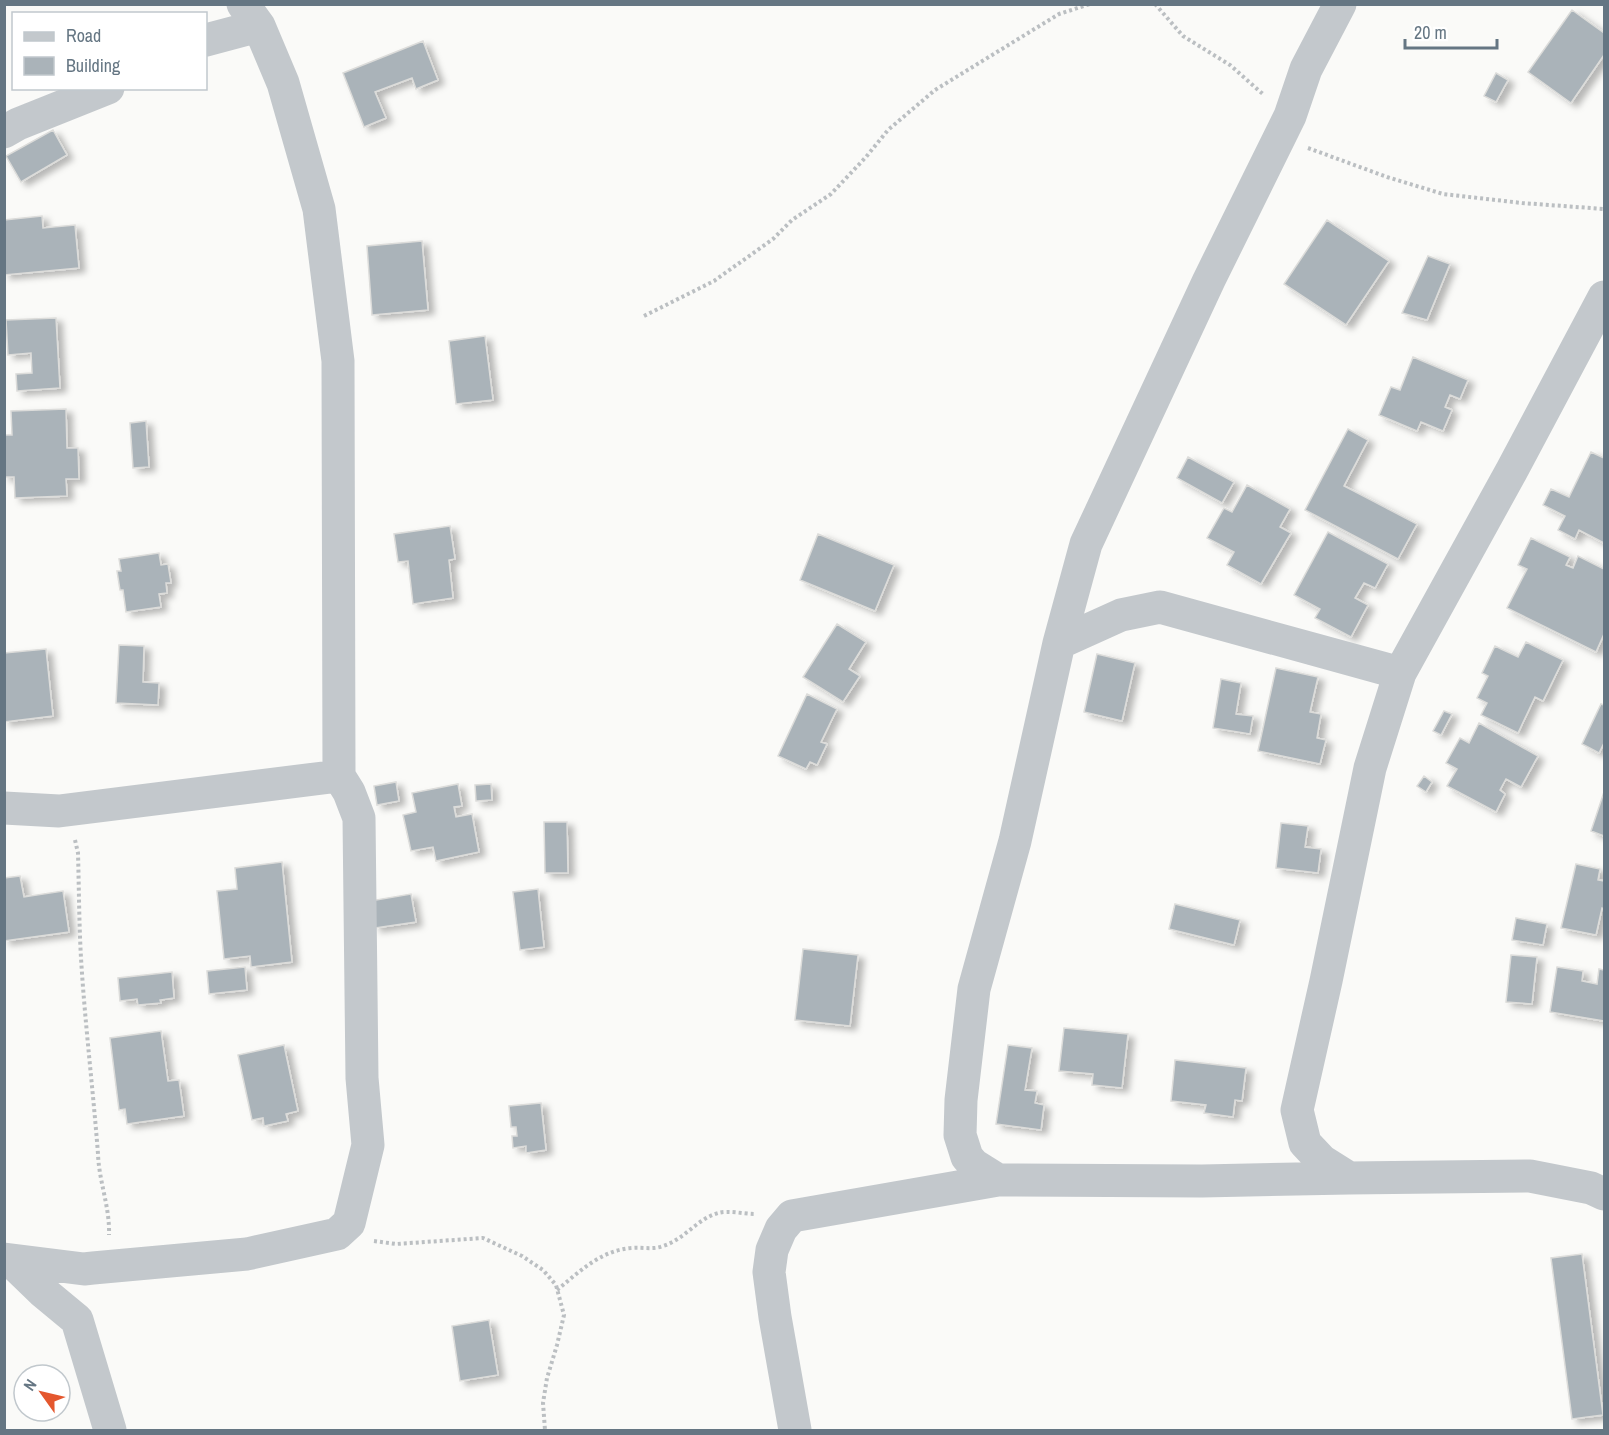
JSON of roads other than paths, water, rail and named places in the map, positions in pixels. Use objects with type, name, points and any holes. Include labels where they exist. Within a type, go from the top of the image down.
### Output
[{"type":"street","points":[[998,1180],[974,1165],[967,1157],[960,1135],[962,1089],[974,989],[1015,842],[1059,643],[1086,544],[1209,280],[1285,127],[1306,69],[1340,4]]},
{"type":"street","points":[[7,1260],[88,1269],[247,1254],[337,1234],[349,1223],[368,1145],[362,1078],[359,818],[349,792],[339,776],[338,361],[320,209],[283,82],[251,15],[207,39]]},
{"type":"street","points":[[4,132],[18,124],[103,90]]},
{"type":"street","points":[[1349,1178],[1322,1161],[1305,1143],[1297,1110],[1370,768],[1400,674],[1605,297]]},
{"type":"street","points":[[1059,643],[1122,615],[1160,607],[1400,674]]},
{"type":"street","points":[[4,808],[59,811],[339,776]]},
{"type":"street","points":[[795,1431],[769,1272],[772,1250],[781,1229],[792,1216],[998,1180],[1202,1181],[1530,1176],[1591,1188],[1605,1194]]},
{"type":"street","points":[[7,1260],[77,1320]]},
{"type":"street","points":[[88,1269],[77,1320],[110,1431]]}]
